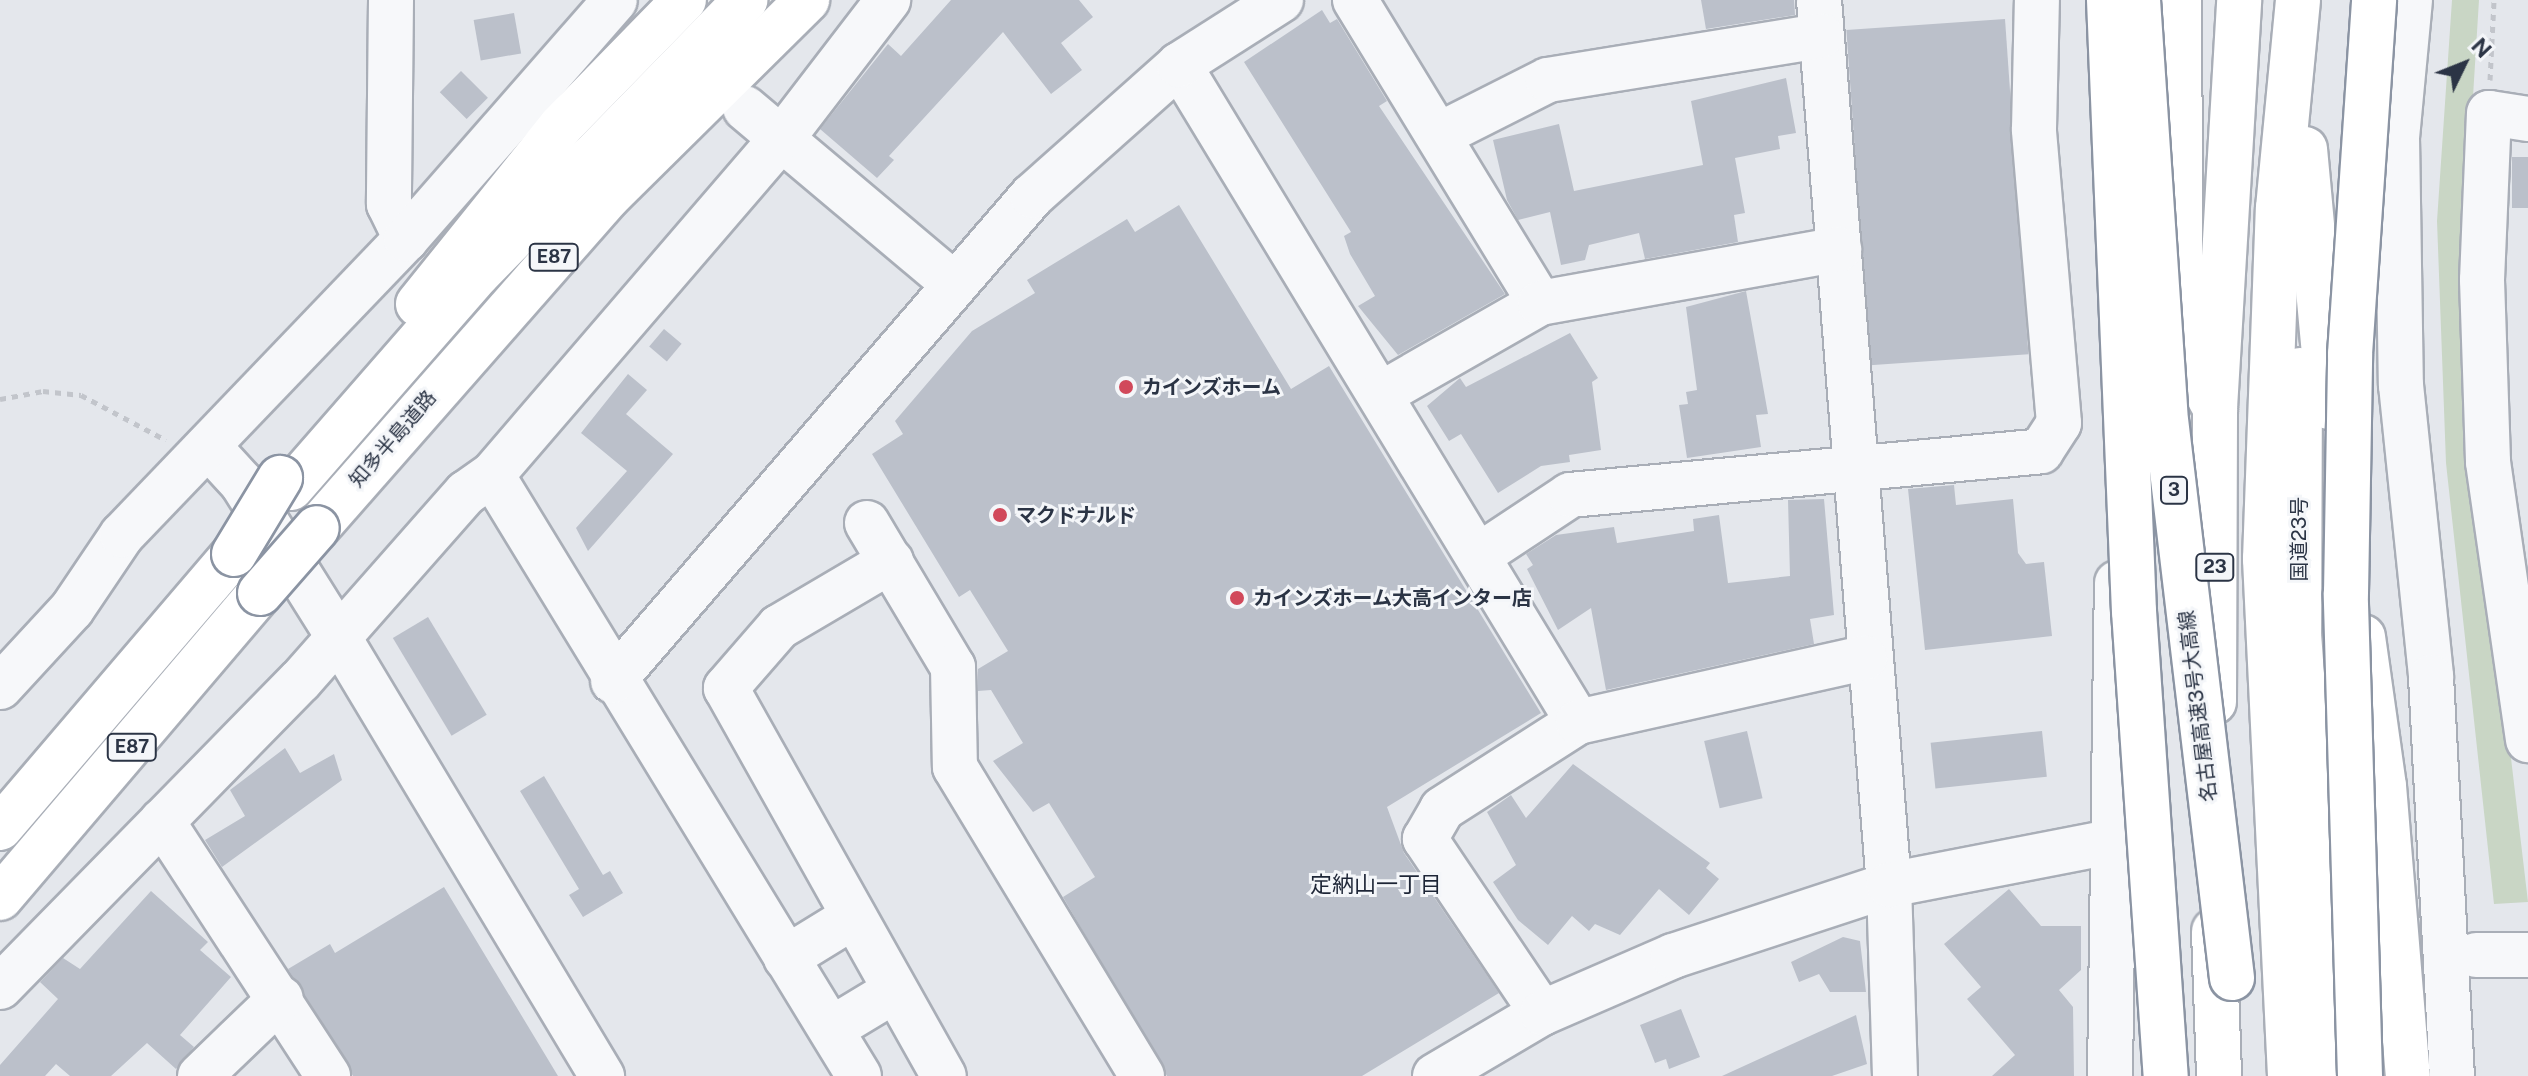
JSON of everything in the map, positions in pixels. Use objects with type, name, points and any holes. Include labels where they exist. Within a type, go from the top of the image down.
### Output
[{"type":"highway","name":"E87","points":[[0,828],[234,554],[286,483],[478,274],[745,0]]},
{"type":"highway","name":"知多半島道路","points":[[0,898],[260,593],[609,196],[807,0]]},
{"type":"highway","points":[[2109,0],[2134,611],[2166,1076]]},
{"type":"highway","name":"名古屋高速3号大高線","points":[[2138,0],[2165,411],[2245,1076]]},
{"type":"highway","points":[[2179,0],[2181,347],[2215,408]]},
{"type":"highway","name":"23","points":[[2219,1076],[2214,1023],[2215,408],[2239,0]]},
{"type":"highway","points":[[2290,1076],[2265,559],[2278,208],[2298,0]]},
{"type":"highway","name":"国道23号","points":[[2304,0],[2299,634],[2332,1076]]},
{"type":"highway","points":[[2360,1076],[2346,593],[2350,354],[2374,0]]},
{"type":"highway","points":[[286,483],[561,126],[650,1]]},
{"type":"highway","points":[[2301,79],[2315,308],[2384,786],[2408,1076]]},
{"type":"highway","points":[[2196,1076],[2214,1023]]},
{"type":"street","points":[[391,0],[389,204],[406,239]]},
{"type":"street","points":[[0,987],[300,681],[336,633],[466,493],[492,475],[783,137],[888,0]]},
{"type":"street","points":[[613,681],[954,284],[1092,137],[1179,65],[1281,0]]},
{"type":"street","points":[[1355,0],[1540,303]]},
{"type":"street","points":[[1478,556],[1570,495],[1857,473],[2041,451],[2059,423],[2034,129],[2037,0]]},
{"type":"street","points":[[2110,1076],[2110,842],[2115,606],[2154,155],[2153,0]]},
{"type":"street","points":[[2410,0],[2397,138],[2401,385],[2431,677],[2452,1076]]},
{"type":"street","points":[[0,687],[198,456],[406,239],[650,1]]},
{"type":"street","points":[[1439,135],[1548,80],[1820,18],[1857,473],[1865,658],[1889,885],[1895,1076]]},
{"type":"street","points":[[1179,65],[1578,722]]},
{"type":"street","points":[[745,108],[954,284]]},
{"type":"street","points":[[2508,116],[2482,280],[2488,462],[2518,561],[2528,740]]},
{"type":"street","points":[[1381,394],[1540,303],[1839,249]]},
{"type":"street","points":[[198,456],[242,483],[336,633],[602,1076]]},
{"type":"street","points":[[492,475],[613,681],[859,1076]]},
{"type":"street","points":[[867,523],[953,667],[955,767],[1142,1076]]},
{"type":"street","points":[[891,561],[779,627],[726,688],[851,918],[944,1076]]},
{"type":"street","points":[[1542,1013],[1425,839],[1442,809],[1578,722],[1865,658]]},
{"type":"street","points":[[2431,677],[2459,776],[2476,955],[2482,1076]]},
{"type":"street","points":[[162,821],[281,998],[328,1076]]},
{"type":"street","points":[[1435,1076],[1542,1013],[1673,956],[1889,885],[2110,842]]},
{"type":"street","points":[[786,958],[851,918]]},
{"type":"street","points":[[2476,955],[2528,955]]},
{"type":"street","points":[[831,1029],[894,991]]},
{"type":"street","points":[[200,1076],[281,998]]},
{"type":"path","points":[[2494,0],[2508,116]]},
{"type":"path","points":[[0,399],[81,395],[131,416],[198,456]]},
{"type":"green space","points":[[2452,0],[2479,0],[2466,209],[2470,411],[2528,902],[2494,904],[2446,463],[2437,221]]},
{"type":"building","points":[[951,0],[1079,0],[1093,17],[1061,43],[1082,70],[1051,94],[1003,32],[889,156],[894,160],[877,178],[820,129],[888,44],[901,56]]},
{"type":"building","points":[[1701,0],[1794,0],[1795,15],[1706,29]]},
{"type":"building","points":[[1322,10],[1330,23],[1337,19],[1387,101],[1379,106],[1505,294],[1398,355],[1358,306],[1375,296],[1350,254],[1344,236],[1351,232],[1244,62]]},
{"type":"building","points":[[514,13],[521,53],[481,60],[474,20]]},
{"type":"building","points":[[2005,19],[2028,354],[1870,365],[1846,30]]},
{"type":"building","points":[[461,71],[488,98],[467,119],[440,92]]},
{"type":"building","points":[[1786,78],[1796,133],[1778,136],[1780,149],[1735,158],[1745,213],[1734,215],[1738,242],[1645,259],[1639,233],[1589,245],[1585,260],[1561,265],[1550,212],[1518,220],[1507,200],[1493,140],[1559,124],[1574,191],[1703,165],[1691,101]]},
{"type":"building","points":[[2512,157],[2528,157],[2528,208],[2512,208]]},
{"type":"building","name":"カインズホーム","points":[[1179,205],[1291,389],[1329,366],[1541,713],[1387,807],[1404,853],[1499,993],[1362,1076],[1167,1076],[1063,897],[1095,877],[1049,803],[1033,812],[993,761],[1023,743],[991,690],[978,691],[978,669],[1008,651],[970,590],[959,597],[872,454],[903,434],[895,421],[972,331],[1035,293],[1027,280],[1127,219],[1135,232]]},
{"type":"building","points":[[1746,291],[1768,414],[1756,415],[1761,447],[1687,458],[1679,405],[1688,404],[1686,392],[1697,390],[1686,307]]},
{"type":"building","points":[[664,329],[682,344],[667,361],[649,347]]},
{"type":"building","points":[[1570,333],[1598,378],[1592,382],[1601,450],[1569,455],[1570,462],[1541,466],[1498,493],[1461,434],[1449,441],[1427,406],[1460,378],[1466,387]]},
{"type":"building","points":[[628,374],[647,390],[626,414],[673,454],[588,551],[576,528],[627,471],[581,433]]},
{"type":"building","points":[[1954,485],[1956,505],[2013,499],[2018,553],[2026,564],[2044,562],[2052,636],[1925,650],[1908,489]]},
{"type":"building","points":[[1824,499],[1834,615],[1810,619],[1814,644],[1606,690],[1591,608],[1558,630],[1527,569],[1533,565],[1526,554],[1556,535],[1614,527],[1617,543],[1694,531],[1693,519],[1719,515],[1728,583],[1790,576],[1788,500]]},
{"type":"building","points":[[428,617],[487,715],[452,736],[393,638]]},
{"type":"building","points":[[1747,731],[1763,798],[1720,808],[1704,741]]},
{"type":"building","points":[[2042,731],[2047,777],[1935,788],[1931,743]]},
{"type":"building","points":[[285,748],[300,773],[334,754],[342,780],[222,867],[205,840],[245,816],[230,790]]},
{"type":"building","points":[[1573,764],[1710,863],[1706,868],[1719,879],[1689,915],[1659,889],[1620,935],[1595,924],[1589,931],[1572,916],[1548,945],[1518,920],[1493,882],[1516,865],[1487,812],[1511,795],[1526,818]]},
{"type":"building","points":[[544,776],[603,875],[610,871],[623,893],[583,917],[569,895],[579,889],[520,791]]},
{"type":"building","points":[[444,887],[558,1076],[353,1076],[288,969],[330,944],[335,953]]},
{"type":"building","points":[[2009,889],[2041,926],[2081,926],[2081,970],[2059,990],[2073,1007],[2074,1076],[1992,1076],[2015,1055],[1967,999],[1981,987],[1944,944]]},
{"type":"building","points":[[151,891],[208,942],[200,950],[231,977],[180,1035],[194,1047],[176,1069],[147,1043],[111,1076],[70,1076],[56,1064],[45,1076],[0,1076],[0,1065],[58,999],[40,982],[63,958],[80,969]]},
{"type":"building","points":[[1843,937],[1860,941],[1866,992],[1830,992],[1819,974],[1799,982],[1791,962]]},
{"type":"building","points":[[1681,1009],[1700,1057],[1669,1069],[1666,1059],[1655,1063],[1640,1025]]},
{"type":"building","points":[[1856,1015],[1867,1064],[1832,1076],[1722,1076]]},
{"type":"place","name":"カインズホーム","points":[[1126,387]]},
{"type":"place","name":"マクドナルド","points":[[1000,515]]},
{"type":"place","name":"カインズホーム大高インター店","points":[[1237,598]]},
{"type":"district","name":"定納山一丁目","points":[[1376,885]]}]
